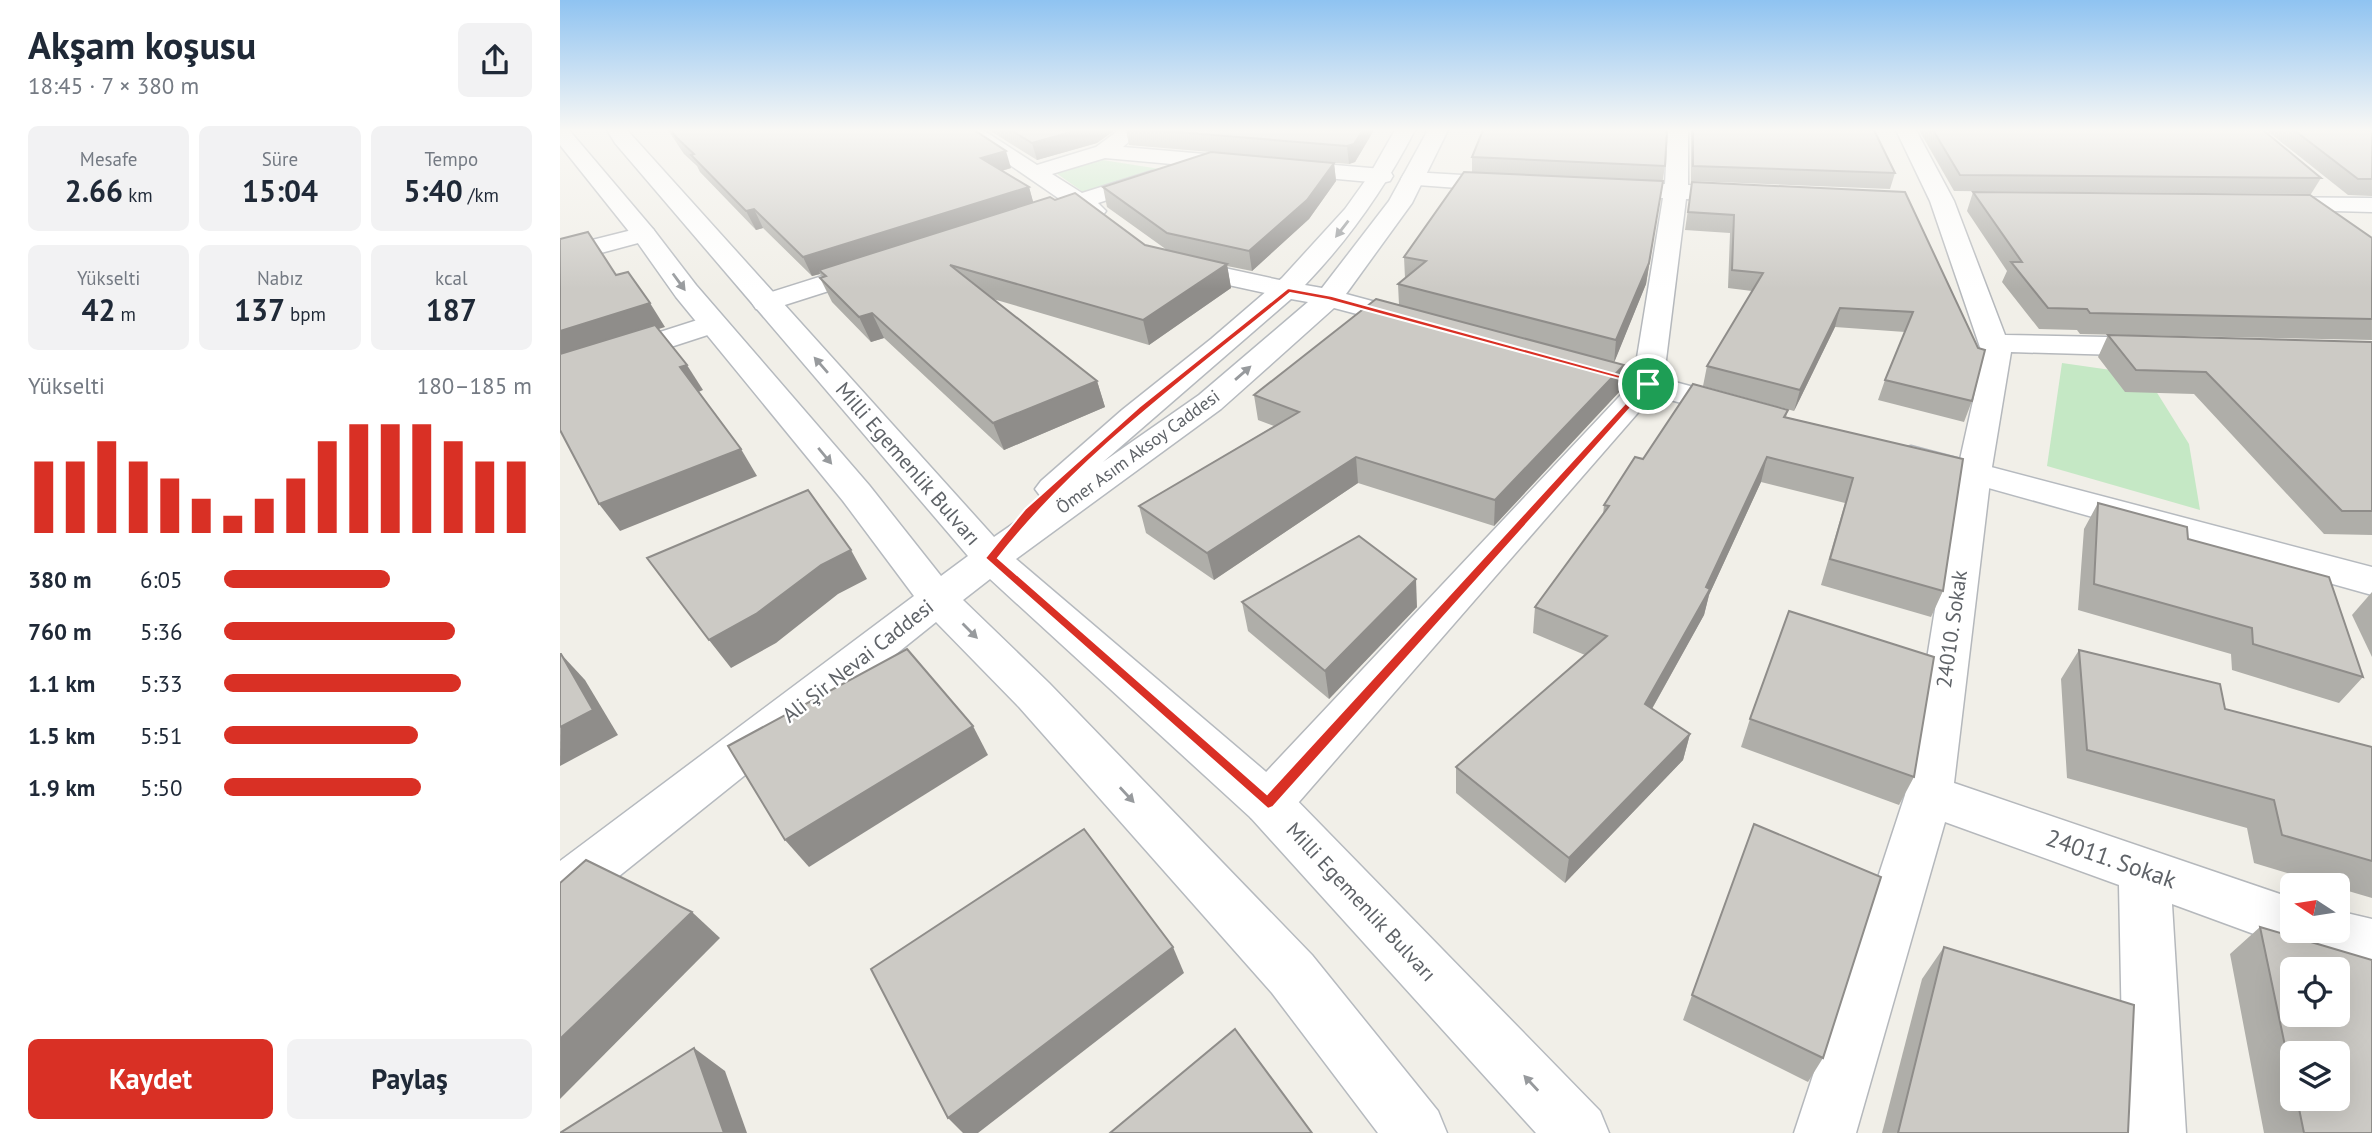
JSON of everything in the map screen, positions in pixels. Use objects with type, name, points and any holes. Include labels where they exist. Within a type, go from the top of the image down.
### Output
[{"type":"street","points":[[598,183],[644,234],[713,324],[856,493],[938,599],[1034,695],[1292,974],[1416,1133]]},
{"type":"street","name":"Milli Egemenlik Bulvarı","points":[[669,183],[766,303],[991,558],[1268,803],[1578,1133]]},
{"type":"street","points":[[1053,183],[1111,224]]},
{"type":"street","points":[[1016,222],[1137,183]]},
{"type":"street","name":"Ömer Asım Aksoy Caddesi","points":[[991,558],[1028,512],[1080,465],[1143,409],[1288,290],[1318,260],[1377,183]]},
{"type":"street","name":"Ömer Asım Aksoy Caddesi","points":[[991,558],[1209,402],[1329,298],[1400,203],[1410,183]]},
{"type":"street","points":[[1479,183],[1533,186]]},
{"type":"street","points":[[1268,803],[1648,384],[1676,183]]},
{"type":"street","name":"24010. Sokak","points":[[1825,1133],[1929,796],[1974,473],[1998,356],[1942,200],[1933,183]]},
{"type":"street","points":[[2314,183],[2372,228]]},
{"type":"street","points":[[1587,189],[1769,194]]},
{"type":"street","points":[[2245,204],[2372,205]]},
{"type":"street","points":[[560,256],[644,234]]},
{"type":"street","points":[[766,303],[897,261]]},
{"type":"street","points":[[1161,262],[1329,298],[1437,327]]},
{"type":"street","points":[[560,374],[713,324]]},
{"type":"street","points":[[1993,343],[2183,348]]},
{"type":"street","points":[[1545,356],[1765,416]]},
{"type":"street","points":[[1882,448],[2372,581]]},
{"type":"street","name":"Ali Şir Nevai Caddesi","points":[[560,892],[991,558]]},
{"type":"street","name":"24011. Sokak","points":[[1929,796],[2280,919]]},
{"type":"street","points":[[2144,871],[2155,1133]]},
{"type":"street","points":[[2350,940],[2372,945]]},
{"type":"green space","points":[[1070,183],[1119,183],[1086,194]]},
{"type":"green space","points":[[2062,363],[2146,375],[2189,444],[2200,510],[2047,466]]},
{"type":"building","points":[[718,183],[1022,183],[1029,187],[803,257],[754,209],[746,211]]},
{"type":"building","points":[[1116,183],[1319,183],[1307,200],[1249,251],[1167,233],[1103,187]]},
{"type":"building","points":[[1456,183],[1663,183],[1649,263],[1616,340],[1398,284],[1426,261],[1404,257]]},
{"type":"building","points":[[1692,183],[1905,192],[1978,348],[1985,350],[1972,401],[1885,380],[1913,312],[1840,308],[1800,390],[1707,366],[1763,273],[1732,270],[1734,215],[1688,212]]},
{"type":"building","points":[[1973,192],[2310,195],[2372,238],[2372,319],[2090,313],[2087,309],[2048,308],[2011,262],[2022,262]]},
{"type":"building","points":[[1075,193],[1145,245],[1227,264],[1143,320],[950,265],[1097,381],[993,423],[872,313],[859,317],[820,278],[826,276],[819,270],[1050,197],[1055,200]]},
{"type":"building","points":[[588,232],[616,275],[628,272],[650,303],[560,331],[560,239]]},
{"type":"building","points":[[1376,299],[1624,365],[1495,500],[1356,457],[1207,553],[1139,506],[1299,412],[1254,395]]},
{"type":"building","points":[[655,325],[687,365],[680,367],[741,449],[599,504],[560,430],[560,354]]},
{"type":"building","points":[[2108,335],[2372,342],[2372,511],[2342,511],[2206,372],[2136,370]]},
{"type":"building","points":[[1693,384],[1788,410],[1784,417],[1963,459],[1943,591],[1830,559],[1853,478],[1767,457],[1706,587],[1710,589],[1645,704],[1690,734],[1569,858],[1456,767],[1607,636],[1535,607],[1609,506],[1604,505],[1635,457],[1643,459]]},
{"type":"building","points":[[808,490],[851,550],[821,565],[756,614],[709,640],[647,558]]},
{"type":"building","points":[[2098,503],[2187,527],[2188,539],[2329,577],[2363,677],[2253,644],[2252,628],[2094,584]]},
{"type":"building","points":[[1359,536],[1416,579],[1325,671],[1242,602]]},
{"type":"building","points":[[1789,611],[1934,657],[1914,777],[1750,719]]},
{"type":"building","points":[[907,649],[973,726],[785,840],[728,746]]},
{"type":"building","points":[[2079,650],[2220,684],[2225,709],[2372,747],[2372,861],[2282,835],[2274,800],[2087,750]]},
{"type":"building","points":[[560,654],[593,710],[560,727]]},
{"type":"building","points":[[1754,824],[1881,877],[1823,1058],[1692,995]]},
{"type":"building","points":[[1084,829],[1173,947],[948,1118],[871,969]]},
{"type":"building","points":[[586,860],[692,912],[560,1039],[560,883]]},
{"type":"building","points":[[2260,927],[2280,933],[2280,943],[2314,943],[2372,960],[2372,1133],[2304,1133],[2299,1111],[2350,1111],[2350,1041],[2284,1041],[2281,1027],[2350,1027],[2350,957],[2280,957],[2280,1022]]},
{"type":"building","points":[[1944,947],[2134,1005],[2128,1133],[1898,1133]]},
{"type":"building","points":[[1235,1029],[1312,1133],[1110,1133]]},
{"type":"building","points":[[694,1048],[724,1133],[560,1133]]},
{"type":"route","points":[[1288,290],[1329,298],[1648,384],[1268,803],[991,558],[1028,512],[1143,409],[1288,290]]}]
